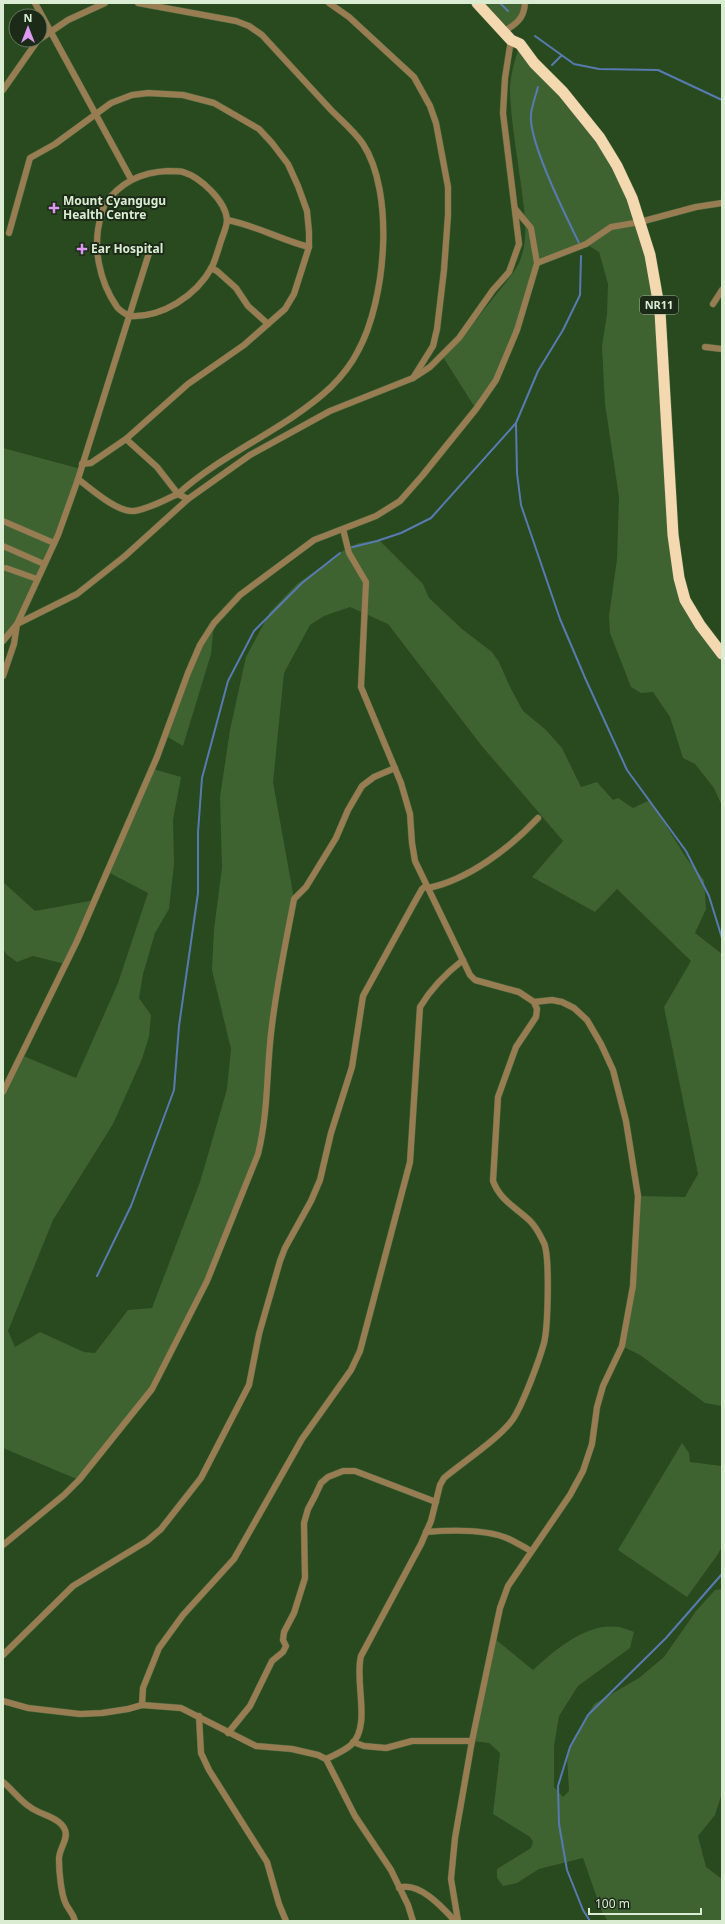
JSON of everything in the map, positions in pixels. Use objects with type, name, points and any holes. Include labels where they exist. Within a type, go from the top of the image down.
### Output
[{"type":"highway","name":"NR11","points":[[477,3],[507,36],[520,44],[534,63],[563,92],[596,134],[619,171],[640,222],[650,255],[660,312],[673,535],[679,578],[685,600],[692,613],[722,654]]},
{"type":"street","points":[[35,3],[131,179]]},
{"type":"street","points":[[48,34],[68,20],[105,3]]},
{"type":"street","points":[[78,479],[109,502],[126,511],[144,508],[178,494],[190,482],[276,429],[308,406],[331,386],[358,351],[366,333],[378,285],[384,245],[382,207],[374,166],[362,143],[262,35],[249,26],[236,21],[138,3]]},
{"type":"street","points":[[329,3],[350,17],[414,77],[430,106],[436,123],[448,187],[448,215],[444,270],[437,329],[433,346],[413,378]]},
{"type":"street","points":[[3,641],[17,624],[77,594],[126,556],[188,499],[250,455],[330,411],[413,378],[430,367],[459,338],[493,290],[509,272],[519,244],[503,113],[507,36],[523,16],[525,3]]},
{"type":"street","points":[[3,90],[33,48]]},
{"type":"street","points":[[9,233],[30,158],[55,144],[111,103],[132,96],[148,93],[183,96],[214,103],[259,129],[288,164],[307,211],[310,232],[309,247],[294,294],[285,309],[244,345],[188,384],[126,439],[91,463],[82,464]]},
{"type":"street","points":[[150,172],[183,172],[199,180],[219,200],[227,220],[216,257],[211,268],[196,288],[176,304],[155,314],[130,316],[118,308],[104,280],[97,258],[97,229],[105,205],[131,179],[150,172]]},
{"type":"street","points":[[537,263],[586,244],[611,227],[640,222],[696,207],[722,203]]},
{"type":"street","points":[[3,1092],[77,941],[136,809],[166,736],[188,673],[200,645],[214,623],[240,595],[314,540],[376,516],[400,501],[476,409],[501,372],[517,330],[537,263],[531,228],[516,210]]},
{"type":"street","points":[[227,220],[263,230],[309,247]]},
{"type":"street","points":[[3,676],[12,655],[17,624],[54,543],[78,479],[149,253]]},
{"type":"street","points":[[211,268],[217,271],[236,288],[248,306],[268,324]]},
{"type":"street","points":[[713,304],[722,290]]},
{"type":"street","points":[[705,346],[722,349]]},
{"type":"street","points":[[126,439],[157,467],[178,494],[188,499]]},
{"type":"street","points":[[3,521],[54,543]]},
{"type":"street","points":[[326,1759],[343,1750],[353,1742],[360,1726],[359,1668],[361,1656],[426,1532],[440,1485],[444,1478],[502,1431],[513,1419],[520,1407],[544,1342],[548,1263],[544,1245],[530,1221],[505,1201],[497,1191],[493,1181],[498,1097],[516,1047],[536,1017],[537,1008],[534,1002],[519,992],[475,980],[463,960],[415,861],[410,814],[395,768],[361,687],[366,582],[350,557],[343,530]]},
{"type":"street","points":[[3,546],[44,564]]},
{"type":"street","points":[[4,569],[37,579]]},
{"type":"street","points":[[3,1545],[64,1495],[152,1389],[207,1281],[258,1154],[262,1137],[266,1112],[272,1025],[294,899],[306,887],[336,838],[348,810],[362,786],[374,777],[395,768]]},
{"type":"street","points":[[3,1655],[73,1586],[147,1541],[161,1529],[201,1478],[249,1385],[259,1334],[280,1261],[320,1180],[331,1133],[352,1067],[363,996],[420,893],[427,887],[440,886],[462,876],[518,839],[538,818]]},
{"type":"street","points":[[142,1705],[143,1688],[159,1648],[183,1615],[234,1559],[302,1439],[351,1370],[360,1351],[410,1162],[420,1007],[432,988],[442,977],[463,960]]},
{"type":"street","points":[[457,1921],[451,1879],[455,1838],[472,1741],[500,1608],[508,1586],[570,1495],[584,1471],[592,1444],[597,1407],[603,1386],[622,1346],[633,1286],[638,1198],[626,1121],[613,1070],[601,1044],[587,1020],[574,1008],[562,1002],[552,1000],[534,1002]]},
{"type":"street","points":[[228,1732],[250,1706],[272,1661],[283,1652],[286,1646],[283,1640],[284,1632],[294,1614],[305,1578],[304,1523],[308,1509],[321,1483],[328,1476],[336,1473],[355,1471],[436,1502]]},
{"type":"street","points":[[426,1532],[449,1530],[475,1532],[508,1538],[531,1551]]},
{"type":"street","points":[[3,1701],[28,1708],[80,1714],[102,1713],[142,1705],[181,1708],[256,1746],[292,1750],[318,1755],[326,1759],[355,1816],[391,1870],[414,1921]]},
{"type":"street","points":[[199,1716],[201,1753],[209,1770],[267,1862],[279,1904],[286,1921]]},
{"type":"street","points":[[353,1742],[364,1746],[386,1748],[412,1741],[472,1741]]},
{"type":"street","points":[[3,1782],[30,1808],[50,1817],[65,1829],[67,1836],[59,1857],[60,1871],[65,1903],[73,1913],[75,1921]]},
{"type":"street","points":[[399,1888],[406,1886],[417,1888],[444,1908],[457,1921]]},
{"type":"green space","points":[[477,3],[525,3],[523,16],[503,32]]},
{"type":"green space","points":[[520,44],[617,166],[650,255],[679,578],[722,654],[722,806],[714,788],[695,764],[683,758],[670,717],[653,692],[641,693],[631,687],[610,633],[609,616],[617,559],[619,497],[605,404],[602,346],[607,314],[608,284],[599,252],[586,244],[537,263],[501,372],[476,409],[443,357],[458,342],[509,278],[519,263],[522,254],[525,234],[525,214],[513,126],[510,91],[512,73]]},
{"type":"green space","points":[[3,448],[81,469],[58,535],[17,624],[3,643]]},
{"type":"green space","points":[[379,540],[423,584],[429,598],[462,629],[492,652],[499,662],[523,711],[545,729],[562,748],[581,787],[597,782],[613,800],[618,798],[633,808],[650,800],[687,859],[704,880],[706,909],[695,933],[722,954],[722,1406],[705,1403],[640,1355],[622,1346],[627,1324],[638,1196],[685,1197],[698,1174],[664,1007],[691,961],[617,889],[595,912],[532,877],[563,841],[481,745],[388,624],[350,607],[324,616],[310,625],[284,673],[273,782],[294,899],[272,1025],[262,1137],[207,1281],[152,1389],[79,1480],[3,1448],[3,1092],[21,1055],[76,1078],[118,983],[148,893],[108,872],[153,769],[181,777],[173,820],[174,864],[169,909],[155,933],[143,974],[139,998],[151,1015],[149,1037],[142,1059],[113,1124],[53,1220],[8,1331],[15,1347],[40,1332],[84,1352],[95,1353],[128,1310],[152,1308],[200,1182],[227,1089],[231,1049],[212,970],[214,929],[222,868],[220,797],[230,730],[246,657],[270,612],[297,584],[347,548],[359,543]]},
{"type":"green space","points":[[214,623],[211,654],[183,746],[166,736],[188,673]]},
{"type":"green space","points":[[3,882],[35,911],[95,900],[65,964],[33,956],[17,962],[6,954],[3,948]]},
{"type":"green space","points":[[682,1443],[689,1453],[690,1462],[722,1466],[722,1546],[718,1554],[687,1597],[618,1550]]},
{"type":"green space","points":[[722,1589],[722,1793],[715,1815],[698,1836],[706,1867],[722,1879],[722,1921],[608,1921],[602,1912],[583,1858],[539,1869],[517,1883],[503,1886],[497,1878],[497,1869],[531,1848],[533,1842],[530,1837],[493,1814],[500,1753],[489,1743],[472,1741],[494,1638],[533,1670],[561,1646],[583,1633],[607,1627],[625,1628],[634,1632],[630,1648],[578,1686],[559,1716],[554,1746],[554,1787],[563,1797],[569,1791],[567,1756],[573,1739],[594,1704],[639,1678],[664,1657],[696,1611],[715,1590]]},
{"type":"waterway","points":[[500,3],[508,11]]},
{"type":"waterway","points":[[535,36],[574,64],[599,69],[658,70],[722,100]]},
{"type":"waterway","points":[[552,65],[561,56]]},
{"type":"waterway","points":[[538,87],[531,114],[535,142],[557,197],[579,243]]},
{"type":"waterway","points":[[581,256],[580,295],[563,330],[538,371],[516,423],[517,473],[521,505],[560,619],[627,770],[686,851],[709,896],[722,938]]},
{"type":"waterway","points":[[349,548],[401,533],[431,518],[516,423]]},
{"type":"waterway","points":[[97,1276],[131,1206],[174,1090],[179,1026],[198,893],[198,832],[202,778],[228,681],[254,631],[302,583],[340,553]]},
{"type":"waterway","points":[[590,1921],[583,1910],[567,1870],[559,1824],[558,1786],[570,1747],[588,1715],[666,1638],[722,1574]]},
{"type":"place","name":"Mount Cyangugu Health Centre","points":[[54,208]]},
{"type":"place","name":"Ear Hospital","points":[[82,249]]}]
